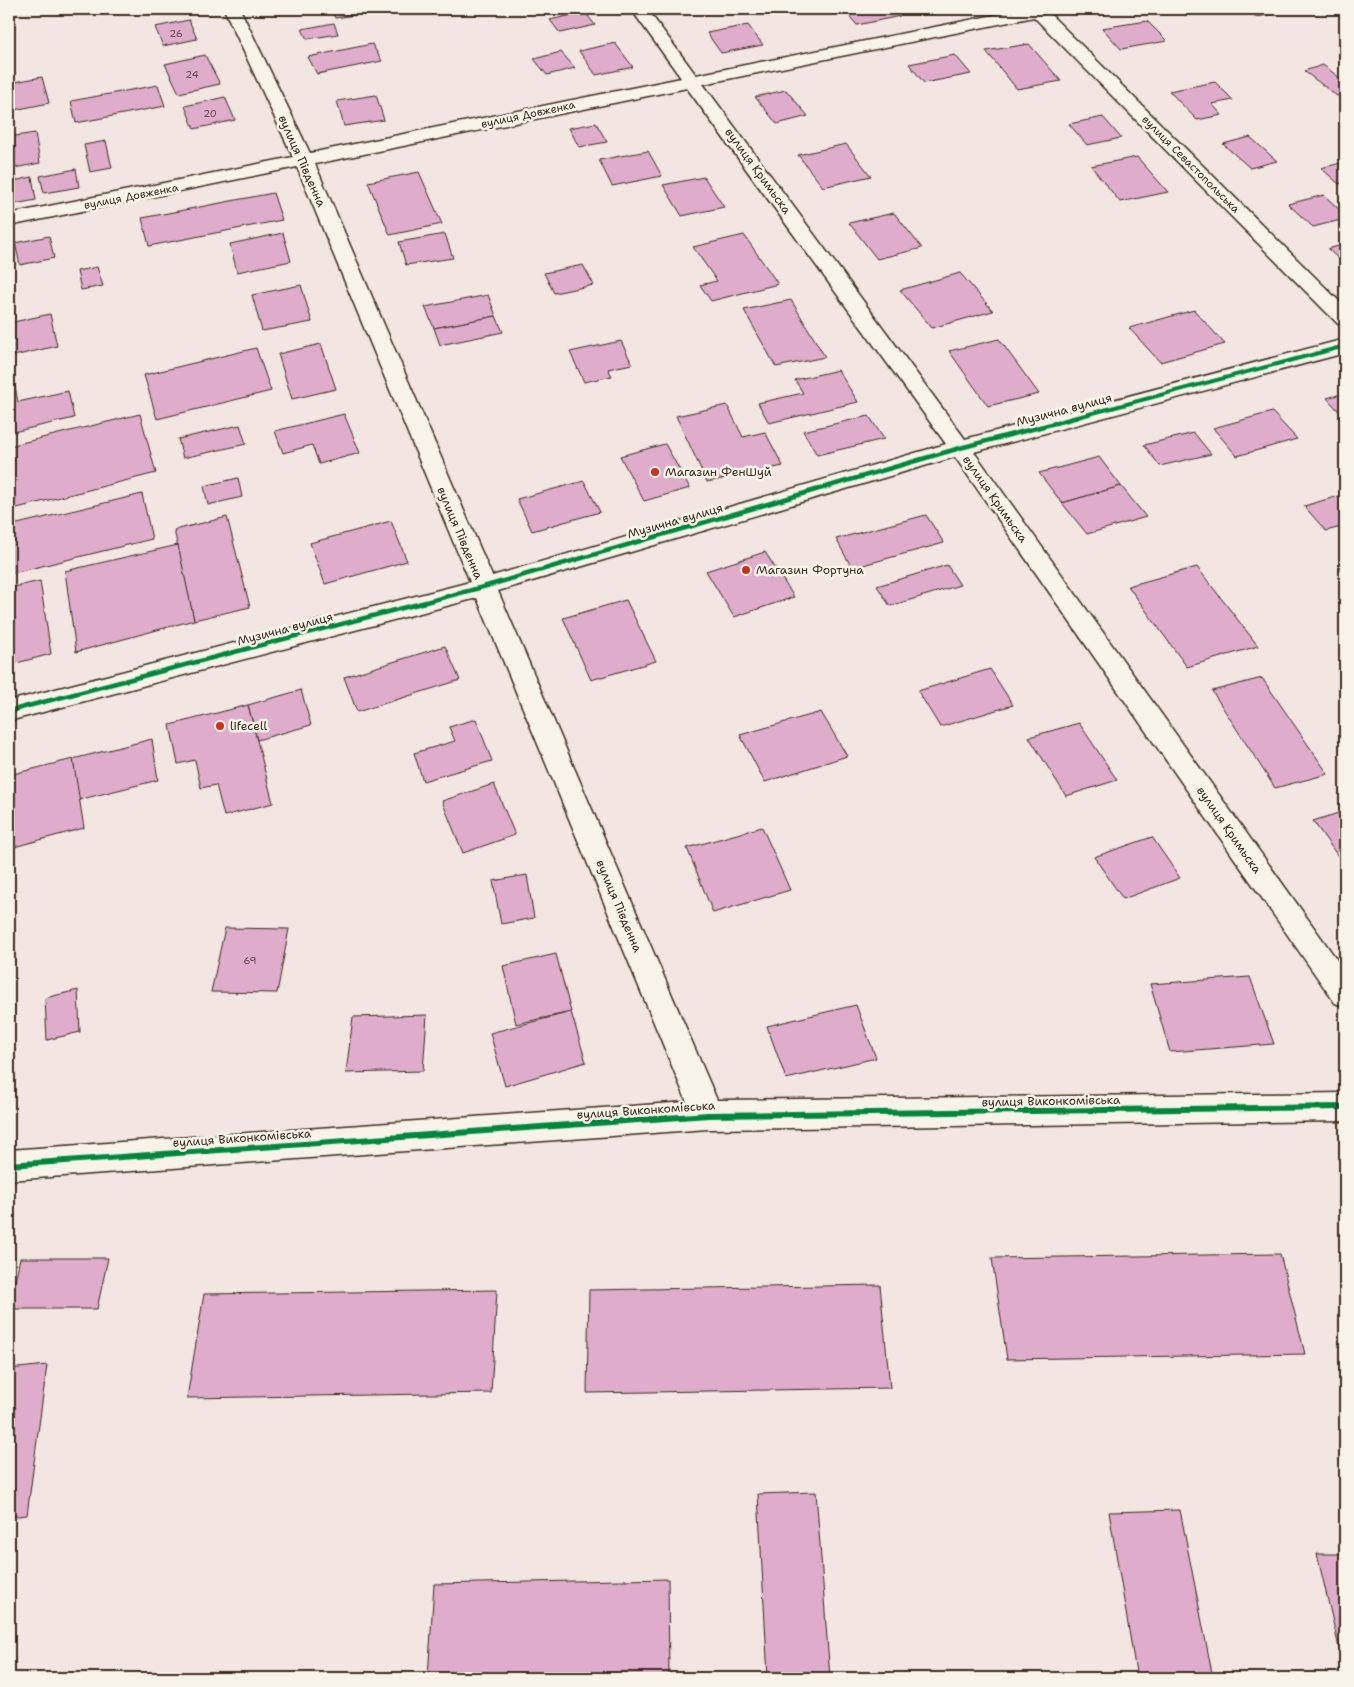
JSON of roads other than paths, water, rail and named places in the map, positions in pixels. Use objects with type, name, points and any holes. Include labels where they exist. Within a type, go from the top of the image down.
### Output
[{"type":"street","name":"вулиця Південна","points":[[232,9],[304,161],[708,1115]]},
{"type":"street","name":"вулиця Кримьска","points":[[639,9],[960,448],[1345,994]]},
{"type":"street","name":"вулиця Довженка","points":[[9,220],[1041,9]]},
{"type":"street","name":"вулиця Севастопольська","points":[[1041,9],[1345,319]]},
{"type":"street","name":"Музична вулиця","points":[[9,712],[483,587],[960,448],[1345,346]]},
{"type":"street","name":"вулиця Виконкомівська","points":[[9,1165],[708,1115],[1345,1108]]},
{"type":"place","name":"Магазин ФенШуй","points":[[655,472]]},
{"type":"place","name":"Магазин Фортуна","points":[[746,570]]},
{"type":"place","name":"lifecell","points":[[220,726]]}]
